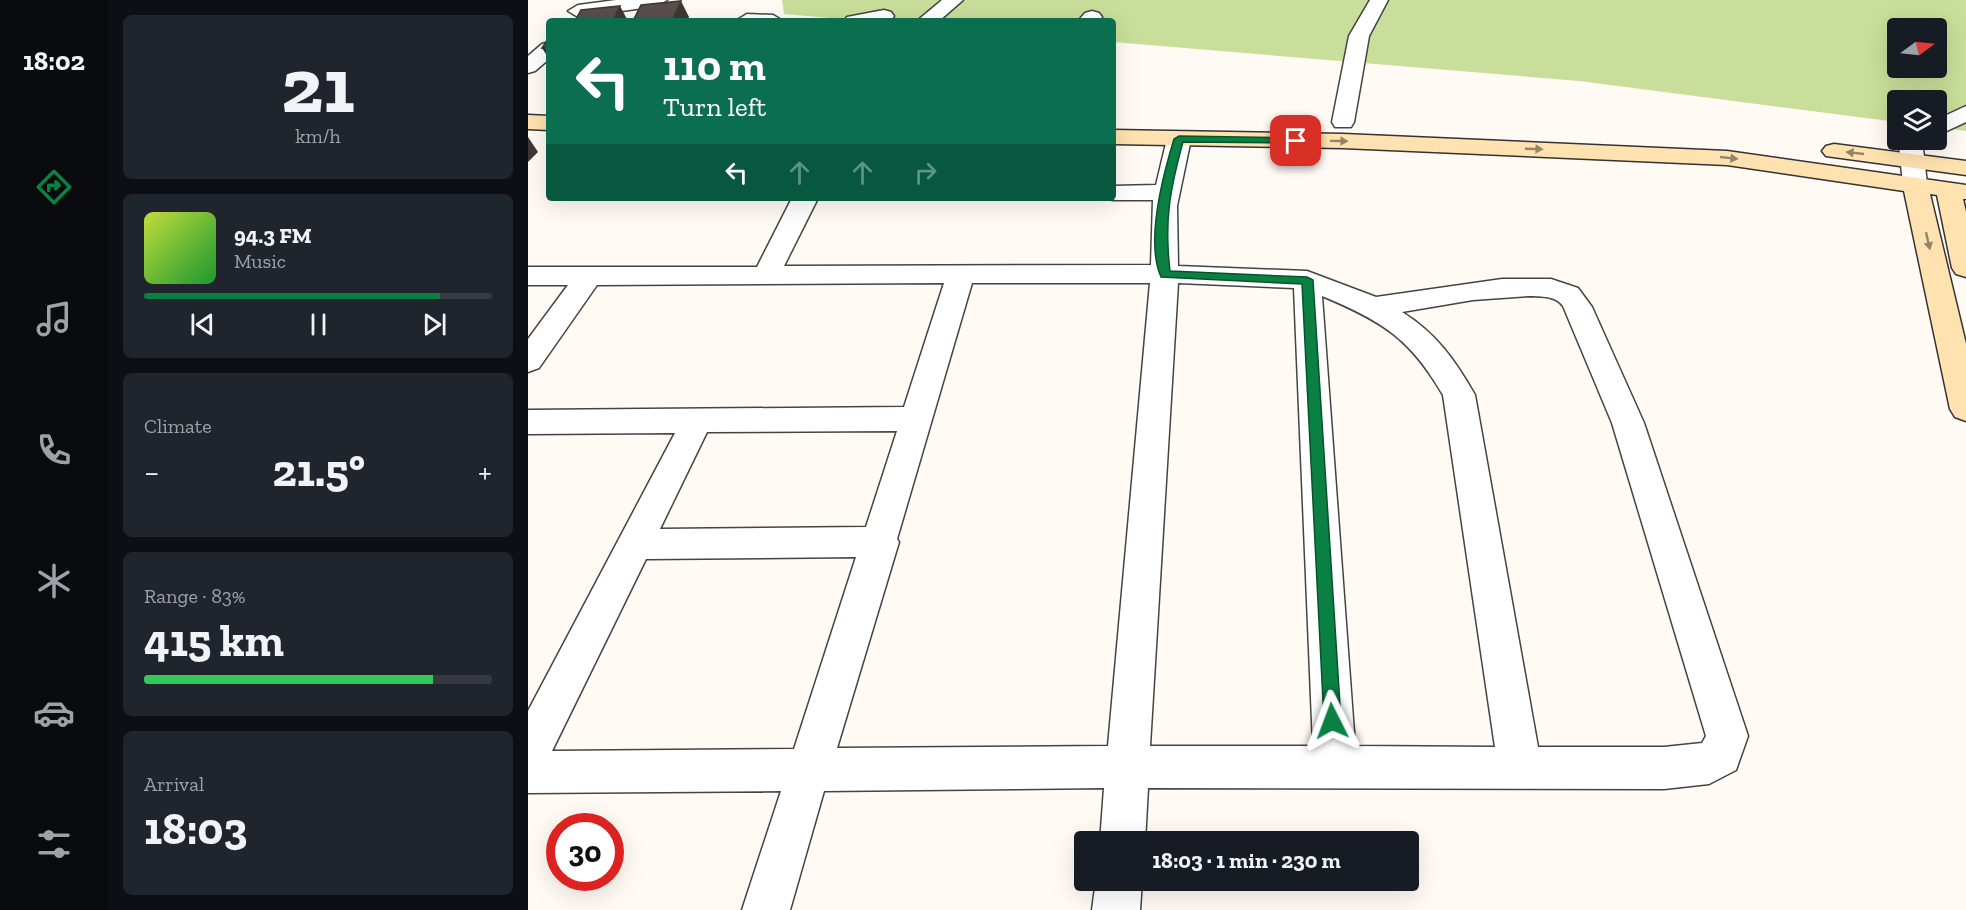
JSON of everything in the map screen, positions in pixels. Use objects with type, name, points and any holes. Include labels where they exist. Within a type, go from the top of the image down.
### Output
[{"type":"main road","points":[[528,105],[546,105]]},
{"type":"main road","points":[[1116,117],[1343,122],[1719,138],[1966,168]]},
{"type":"main road","points":[[528,122],[546,123]]},
{"type":"main road","points":[[1116,137],[1343,141],[1727,158],[1915,161],[1957,190],[1966,268]]},
{"type":"main road","points":[[1915,161],[1966,409]]},
{"type":"street","points":[[578,11],[658,0]]},
{"type":"street","points":[[748,18],[753,0]]},
{"type":"street","points":[[931,18],[954,0]]},
{"type":"street","points":[[1343,122],[1359,36],[1380,0]]},
{"type":"street","points":[[872,18],[884,16]]},
{"type":"street","points":[[528,67],[546,51]]},
{"type":"street","points":[[1947,123],[1966,113]]},
{"type":"street","points":[[1123,831],[1165,274],[1161,241],[1164,192],[1179,139]]},
{"type":"street","points":[[1116,193],[1164,192]]},
{"type":"street","points":[[766,276],[804,201]]},
{"type":"street","points":[[528,276],[960,277],[1165,274],[1307,280],[1374,308],[1411,331],[1423,342],[1437,358],[1459,395],[1520,768]]},
{"type":"street","points":[[528,361],[589,276]]},
{"type":"street","points":[[766,910],[881,542],[915,419],[960,277]]},
{"type":"street","points":[[1307,280],[1335,767]]},
{"type":"street","points":[[528,772],[1129,767],[1664,768],[1709,763],[1721,755],[1727,736],[1628,423],[1578,307],[1568,293],[1549,289],[1504,288],[1374,308]]},
{"type":"street","points":[[528,422],[915,419]]},
{"type":"street","points":[[528,754],[697,421]]},
{"type":"street","points":[[635,544],[881,542]]},
{"type":"street","points":[[1116,910],[1118,891]]},
{"type":"green space","points":[[782,0],[1966,0],[1966,131],[1947,128],[1947,90],[1887,90],[1887,121],[1579,81],[1116,42],[1116,18],[830,18],[784,14]]},
{"type":"building","points":[[681,1],[673,18],[634,18],[641,5]]},
{"type":"building","points":[[620,6],[614,18],[577,18],[581,10]]},
{"type":"route","points":[[1296,141],[1179,139],[1164,192],[1161,241],[1165,274],[1307,280],[1332,721]]}]
